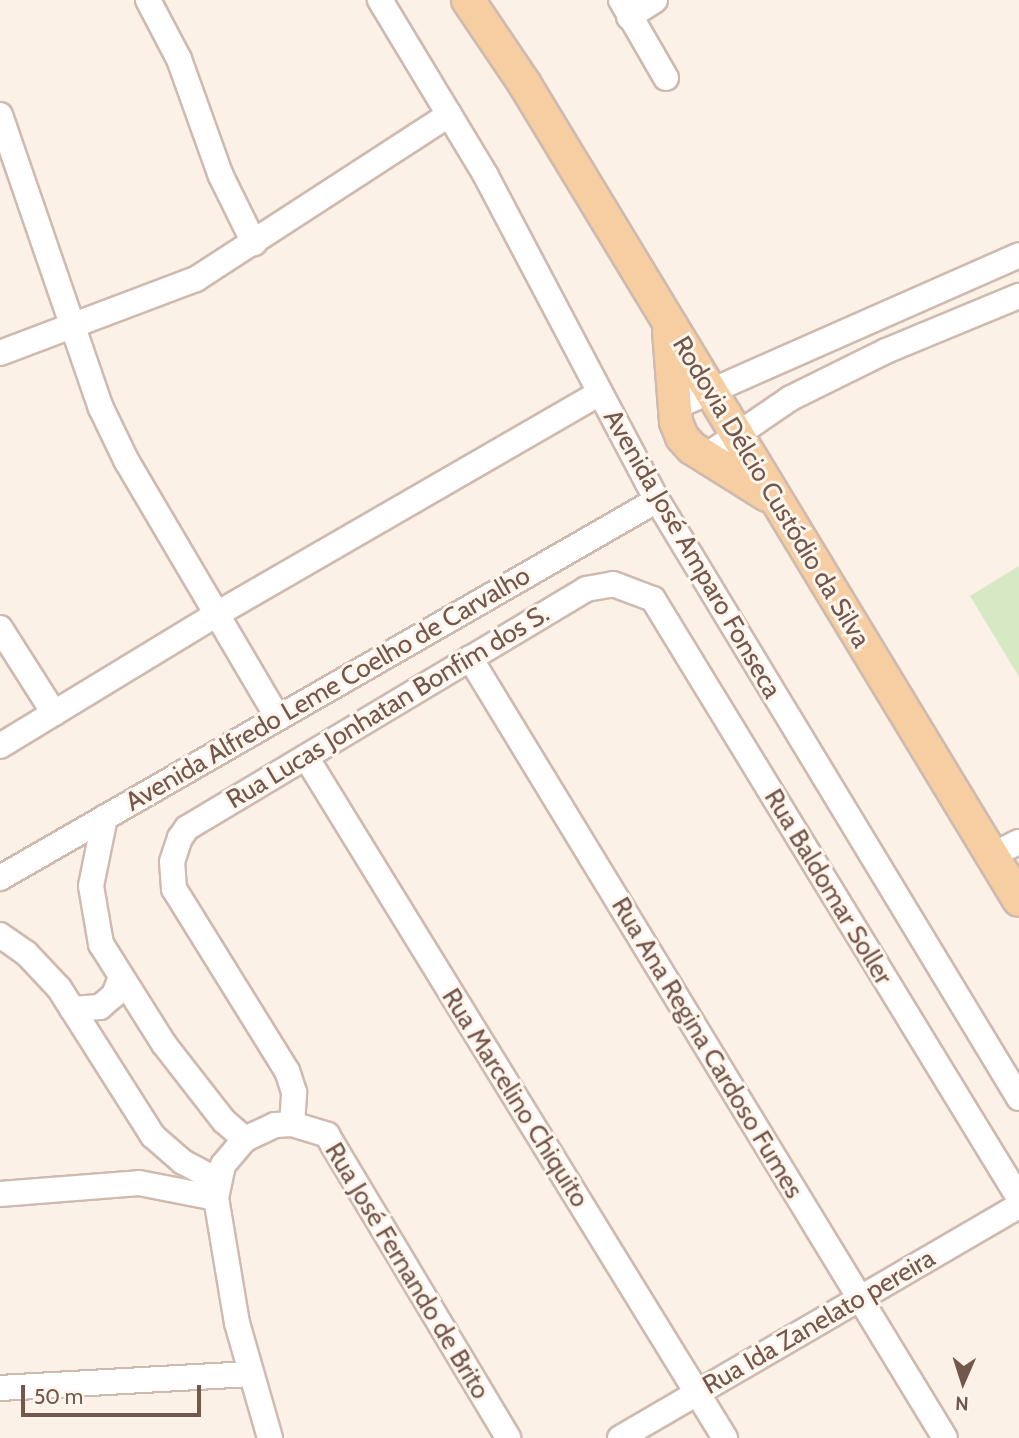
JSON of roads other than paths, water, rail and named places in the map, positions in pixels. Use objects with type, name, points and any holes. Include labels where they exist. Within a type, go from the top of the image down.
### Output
[{"type":"main road","name":"Rodovia Délcio Custódio da Silva","points":[[468,0],[524,83],[708,391],[1019,900]]},
{"type":"main road","name":"Rodovia Délcio Custódio da Silva","points":[[496,0],[524,83]]},
{"type":"main road","points":[[668,323],[676,407],[682,437],[705,456],[775,499]]},
{"type":"street","points":[[148,0],[175,51],[221,176],[254,243]]},
{"type":"street","name":"Avenida José Amparo Fonseca","points":[[380,0],[486,176],[598,394],[657,500],[1019,1098]]},
{"type":"street","points":[[654,0],[625,8],[666,78]]},
{"type":"street","points":[[0,115],[70,326],[126,460],[278,718]]},
{"type":"street","points":[[0,353],[196,279],[449,115]]},
{"type":"street","points":[[676,407],[1019,255]]},
{"type":"street","points":[[705,456],[737,437],[791,398],[886,351],[1019,296]]},
{"type":"street","points":[[873,319],[886,351]]},
{"type":"street","points":[[0,746],[217,614],[598,394]]},
{"type":"street","name":"Avenida Alfredo Leme Coelho de Carvalho","points":[[0,878],[657,500]]},
{"type":"street","name":"Rua Lucas Jonhatan Bonfim dos S.","points":[[172,862],[187,828],[586,589],[627,587]]},
{"type":"street","name":"Rua Baldomar Soller","points":[[627,587],[653,599],[1019,1198]]},
{"type":"street","points":[[0,628],[54,713]]},
{"type":"street","name":"Rua Ana Regina Cardoso Fumes","points":[[470,658],[945,1438]]},
{"type":"street","name":"Rua Marcelino Chiquito","points":[[306,757],[725,1438]]},
{"type":"street","points":[[105,817],[92,866],[91,906],[101,944],[164,1044],[224,1121],[245,1139]]},
{"type":"street","points":[[991,856],[1019,842]]},
{"type":"street","name":"Rua José Fernando de Brito","points":[[172,862],[179,901],[287,1071],[294,1092],[292,1124]]},
{"type":"street","points":[[0,935],[44,970],[153,1136],[217,1190],[249,1374],[270,1438]]},
{"type":"street","points":[[72,1009],[100,1007],[114,995],[121,977]]},
{"type":"street","name":"Rua José Fernando de Brito","points":[[217,1190],[223,1165],[245,1139],[275,1125],[292,1124],[327,1135],[508,1438]]},
{"type":"street","points":[[0,1194],[139,1183],[217,1190]]},
{"type":"street","name":"Rua Ida Zanelato pereira","points":[[620,1438],[1019,1206]]},
{"type":"street","points":[[0,1388],[249,1374]]}]
